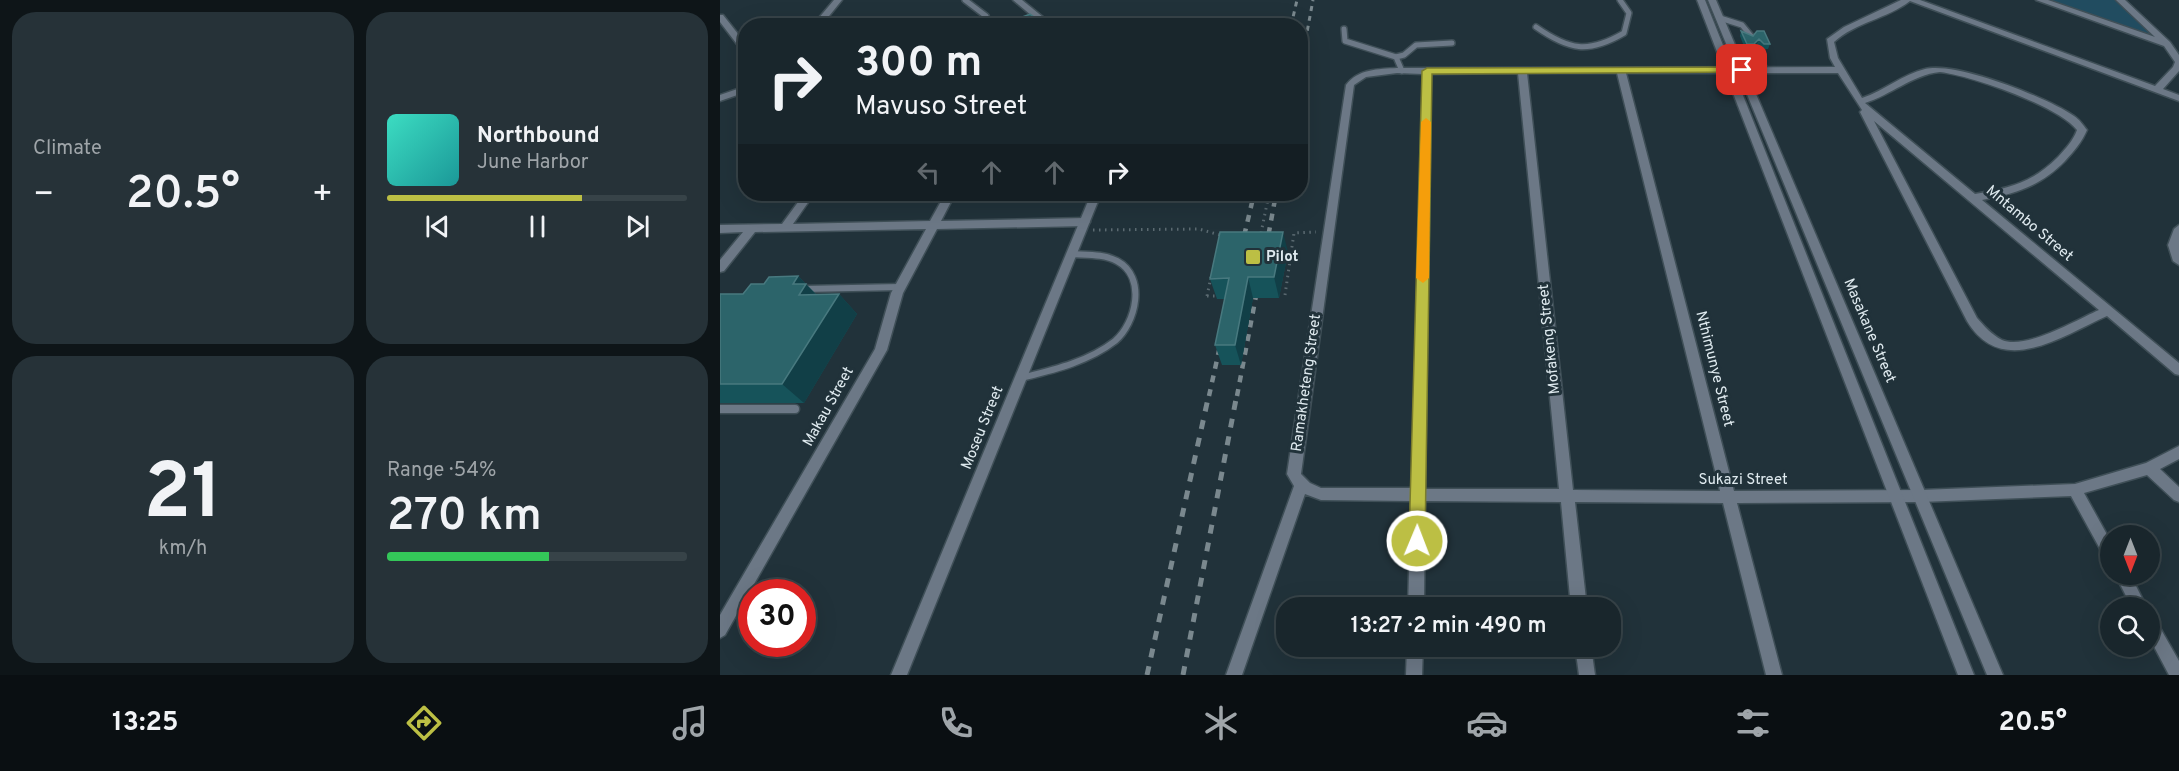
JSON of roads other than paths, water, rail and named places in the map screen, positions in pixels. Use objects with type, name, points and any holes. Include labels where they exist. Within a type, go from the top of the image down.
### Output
[{"type":"street","points":[[822,18],[837,0]]},
{"type":"street","points":[[1017,0],[1040,18]]},
{"type":"street","points":[[1701,0],[1726,70],[1966,675]]},
{"type":"street","name":"Masakane Street","points":[[1712,0],[1995,675]]},
{"type":"street","points":[[1906,0],[1896,8],[1838,34],[1830,41],[1829,46],[1973,321],[1990,340],[2004,347],[2031,345],[2108,311]]},
{"type":"street","points":[[1913,0],[2179,98]]},
{"type":"street","points":[[2040,0],[2167,44]]},
{"type":"street","points":[[2120,0],[2167,44],[2179,61],[2177,68],[2157,90]]},
{"type":"street","points":[[720,17],[738,40]]},
{"type":"street","points":[[1402,71],[1840,69]]},
{"type":"street","points":[[1861,104],[1926,71],[1949,69],[2063,113],[2079,125],[2082,130],[2079,139],[2048,175],[2033,184],[2014,190],[1974,198]]},
{"type":"street","name":"Ramakheteng Street","points":[[1234,675],[1301,486],[1294,474],[1352,80],[1364,73],[1402,71]]},
{"type":"street","points":[[1416,597],[1427,71]]},
{"type":"street","name":"Mofakeng Street","points":[[1522,71],[1578,597]]},
{"type":"street","name":"Nthimunye Street","points":[[1621,71],[1774,675]]},
{"type":"street","points":[[720,98],[738,91]]},
{"type":"street","name":"Mntambo Street","points":[[1861,104],[2179,370]]},
{"type":"street","points":[[784,228],[804,201]]},
{"type":"street","name":"Makau Street","points":[[720,630],[881,350],[900,287],[946,201]]},
{"type":"street","name":"Moseu Street","points":[[899,675],[1093,201]]},
{"type":"street","points":[[720,229],[933,225],[1083,226]]},
{"type":"street","points":[[720,268],[752,229]]},
{"type":"street","points":[[2179,230],[2172,240],[2173,251],[2179,261]]},
{"type":"street","name":"Sukazi Street","points":[[1301,486],[1321,494],[1418,497],[1921,496],[2075,490],[2149,468],[2179,452]]},
{"type":"street","points":[[2149,468],[2179,496]]},
{"type":"street","points":[[2075,490],[2100,535]]},
{"type":"street","points":[[2160,642],[2178,675]]},
{"type":"street","points":[[1414,675],[1415,657]]},
{"type":"street","points":[[1585,657],[1587,675]]},
{"type":"lane","points":[[965,0],[986,16]]},
{"type":"lane","points":[[1536,27],[1567,47],[1597,47],[1624,33],[1629,14],[1620,0]]},
{"type":"lane","points":[[1720,18],[1742,25],[1750,36]]},
{"type":"lane","points":[[1344,29],[1343,39],[1348,43],[1396,57],[1404,55],[1416,45],[1452,43]]},
{"type":"lane","points":[[1757,49],[1765,70]]},
{"type":"lane","points":[[1396,57],[1402,71]]},
{"type":"lane","points":[[1021,378],[1061,368],[1110,344],[1127,330],[1136,313],[1137,297],[1129,268],[1115,258],[1072,254]]},
{"type":"lane","points":[[792,291],[900,287]]},
{"type":"lane","points":[[720,409],[795,409]]},
{"type":"railway","points":[[1293,18],[1297,0]]},
{"type":"railway","points":[[1308,27],[1313,0]]},
{"type":"railway","points":[[1241,249],[1252,201]]},
{"type":"railway","points":[[1266,248],[1275,201]]},
{"type":"railway","points":[[1237,396],[1259,280]]},
{"type":"railway","points":[[1209,396],[1222,337]]},
{"type":"railway","points":[[1147,675],[1209,394]]},
{"type":"railway","points":[[1183,675],[1237,394]]},
{"type":"place","name":"Pilot","points":[[1253,257]]}]
